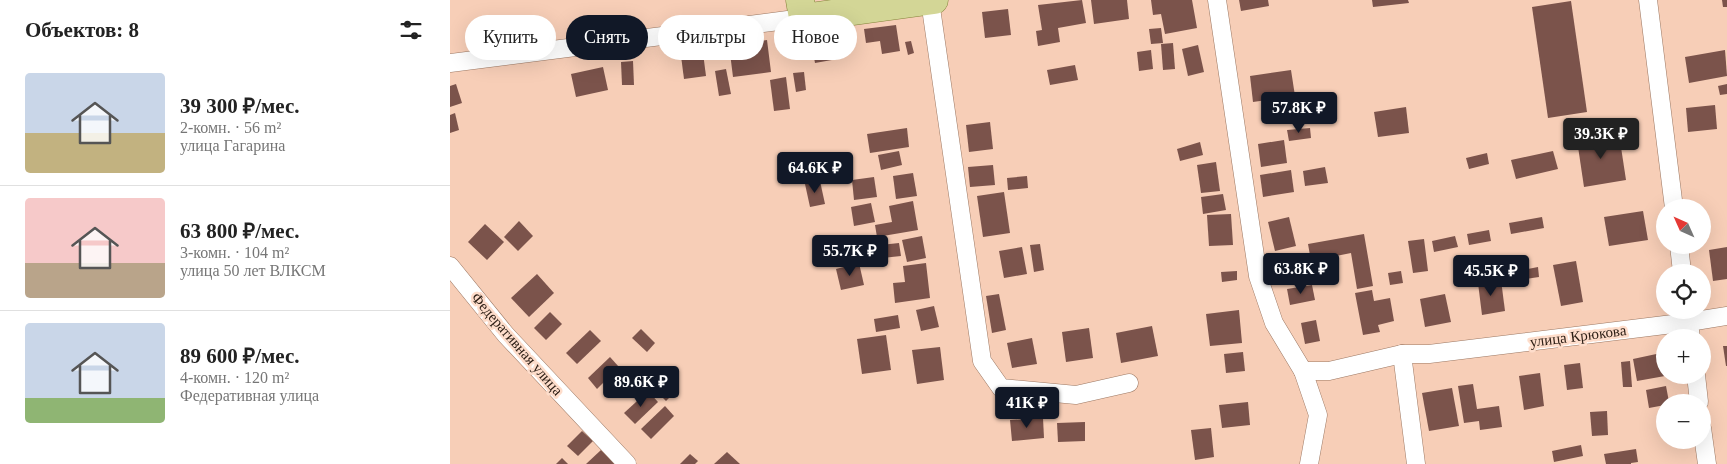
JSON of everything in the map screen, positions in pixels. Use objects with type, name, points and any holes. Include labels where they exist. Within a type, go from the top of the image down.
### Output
[{"type":"main road","points":[[802,9],[934,0]]},
{"type":"street","points":[[930,0],[982,361],[1001,388],[1076,395],[1129,383]]},
{"type":"street","points":[[1217,0],[1258,276],[1274,323],[1303,371],[1318,415],[1309,464]]},
{"type":"street","points":[[1648,0],[1673,199]]},
{"type":"street","points":[[450,63],[802,9]]},
{"type":"street","name":"Федеративная улица","points":[[450,266],[506,336],[627,464]]},
{"type":"street","name":"улица Крюкова","points":[[1303,371],[1328,371],[1402,354],[1429,354],[1689,323],[1727,316]]},
{"type":"street","points":[[1402,354],[1416,464]]},
{"type":"street","points":[[1705,449],[1707,464]]},
{"type":"building","points":[[1082,0],[1086,23],[1058,28],[1060,42],[1038,46],[1036,31],[1042,30],[1038,5]]},
{"type":"building","points":[[1091,0],[1127,0],[1129,19],[1094,24]]},
{"type":"building","points":[[1151,0],[1192,0],[1197,28],[1165,34],[1161,14],[1153,15]]},
{"type":"building","points":[[1239,0],[1268,0],[1269,6],[1241,11]]},
{"type":"building","points":[[1372,0],[1408,0],[1409,3],[1373,7]]},
{"type":"building","points":[[1722,0],[1727,0],[1727,7],[1723,7]]},
{"type":"building","points":[[1571,1],[1587,112],[1548,118],[1532,7]]},
{"type":"building","points":[[1008,9],[1011,35],[985,38],[982,12]]},
{"type":"building","points":[[896,25],[900,51],[882,54],[880,41],[866,43],[864,29]]},
{"type":"building","points":[[1161,28],[1163,43],[1151,44],[1149,29]]},
{"type":"building","points":[[764,40],[767,40],[771,72],[733,77],[731,60],[764,60]]},
{"type":"building","points":[[911,41],[914,53],[908,55],[905,42]]},
{"type":"building","points":[[1173,43],[1175,69],[1163,70],[1161,44]]},
{"type":"building","points":[[1198,45],[1204,72],[1188,76],[1182,49]]},
{"type":"building","points":[[1151,50],[1153,69],[1139,71],[1137,52]]},
{"type":"building","points":[[1725,50],[1727,76],[1689,83],[1685,57]]},
{"type":"building","points":[[682,60],[704,60],[706,76],[684,79]]},
{"type":"building","points":[[814,60],[832,60],[815,63]]},
{"type":"building","points":[[633,61],[634,85],[622,85],[621,62]]},
{"type":"building","points":[[1075,65],[1078,80],[1050,85],[1047,70]]},
{"type":"building","points":[[603,67],[608,90],[576,97],[571,74]]},
{"type":"building","points":[[726,69],[731,94],[719,96],[715,71]]},
{"type":"building","points":[[1291,70],[1295,96],[1253,102],[1250,76]]},
{"type":"building","points":[[804,72],[806,90],[796,92],[793,73]]},
{"type":"building","points":[[786,77],[790,109],[774,111],[770,80]]},
{"type":"building","points":[[456,84],[462,103],[450,107],[450,86]]},
{"type":"building","points":[[1727,84],[1727,94],[1720,95],[1718,86]]},
{"type":"building","points":[[1715,105],[1717,129],[1688,132],[1686,108]]},
{"type":"building","points":[[1406,107],[1409,133],[1378,137],[1374,112]]},
{"type":"building","points":[[455,113],[459,130],[450,133],[450,115]]},
{"type":"building","points":[[990,122],[993,149],[969,152],[966,125]]},
{"type":"building","points":[[907,128],[909,147],[870,153],[867,134]]},
{"type":"building","points":[[1310,128],[1311,138],[1289,141],[1287,130]]},
{"type":"building","points":[[1619,134],[1626,180],[1584,187],[1577,140]]},
{"type":"building","points":[[1284,140],[1287,163],[1261,167],[1258,144]]},
{"type":"building","points":[[1200,142],[1203,155],[1180,161],[1177,149]]},
{"type":"building","points":[[899,151],[902,165],[881,170],[878,155]]},
{"type":"building","points":[[1553,151],[1558,169],[1516,179],[1511,160]]},
{"type":"building","points":[[1487,153],[1489,164],[1469,169],[1466,158]]},
{"type":"building","points":[[1216,162],[1220,191],[1201,193],[1197,165]]},
{"type":"building","points":[[993,165],[995,185],[970,187],[968,167]]},
{"type":"building","points":[[1325,167],[1328,183],[1305,186],[1303,171]]},
{"type":"building","points":[[1291,170],[1294,192],[1263,197],[1260,175]]},
{"type":"building","points":[[913,173],[917,196],[896,199],[893,176]]},
{"type":"building","points":[[1027,176],[1028,188],[1008,190],[1007,178]]},
{"type":"building","points":[[874,177],[877,197],[854,200],[852,180]]},
{"type":"building","points":[[820,181],[825,204],[810,207],[805,184]]},
{"type":"building","points":[[1004,192],[1010,233],[983,237],[977,196]]},
{"type":"building","points":[[1223,194],[1226,210],[1203,214],[1201,197]]},
{"type":"building","points":[[913,201],[918,230],[877,237],[875,225],[892,222],[889,206]]},
{"type":"building","points":[[871,203],[875,222],[854,226],[851,207]]},
{"type":"building","points":[[1643,211],[1648,240],[1609,246],[1604,217]]},
{"type":"building","points":[[1231,214],[1233,245],[1209,246],[1207,215]]},
{"type":"building","points":[[1289,217],[1296,246],[1275,251],[1268,222]]},
{"type":"building","points":[[1542,217],[1544,228],[1511,234],[1509,223]]},
{"type":"building","points":[[519,221],[533,236],[518,251],[504,237]]},
{"type":"building","points":[[485,224],[504,242],[487,260],[468,242]]},
{"type":"building","points":[[1489,230],[1491,241],[1469,245],[1467,234]]},
{"type":"building","points":[[1364,234],[1373,286],[1357,289],[1351,253],[1311,261],[1308,244]]},
{"type":"building","points":[[922,236],[926,258],[907,262],[902,240]]},
{"type":"building","points":[[1455,236],[1458,247],[1434,252],[1432,241]]},
{"type":"building","points":[[1424,239],[1428,271],[1413,273],[1408,241]]},
{"type":"building","points":[[899,243],[901,256],[854,261],[853,248]]},
{"type":"building","points":[[1040,244],[1044,270],[1034,272],[1030,245]]},
{"type":"building","points":[[1022,247],[1027,274],[1004,278],[999,251]]},
{"type":"building","points":[[1727,247],[1727,279],[1713,281],[1710,254],[1711,250]]},
{"type":"building","points":[[1576,261],[1583,302],[1561,306],[1553,265]]},
{"type":"building","points":[[859,263],[864,285],[841,290],[836,269]]},
{"type":"building","points":[[926,263],[930,298],[895,303],[893,283],[905,282],[903,266]]},
{"type":"building","points":[[1538,267],[1539,277],[1520,280],[1518,271]]},
{"type":"building","points":[[1237,271],[1237,280],[1222,282],[1221,272]]},
{"type":"building","points":[[1401,271],[1403,283],[1390,285],[1388,273]]},
{"type":"building","points":[[537,274],[554,293],[529,317],[511,298]]},
{"type":"building","points":[[1501,280],[1505,311],[1482,315],[1478,283]]},
{"type":"building","points":[[1312,285],[1315,300],[1290,305],[1287,289]]},
{"type":"building","points":[[1372,290],[1374,301],[1390,298],[1394,321],[1378,325],[1380,332],[1363,335],[1355,293]]},
{"type":"building","points":[[999,294],[1006,330],[992,333],[986,296]]},
{"type":"building","points":[[1445,294],[1451,322],[1425,327],[1420,299]]},
{"type":"building","points":[[934,306],[939,327],[921,331],[916,310]]},
{"type":"building","points":[[1239,310],[1242,343],[1210,346],[1206,314]]},
{"type":"building","points":[[550,312],[562,324],[546,340],[534,328]]},
{"type":"building","points":[[898,315],[900,328],[876,332],[874,319]]},
{"type":"building","points":[[1316,320],[1320,341],[1305,344],[1301,323]]},
{"type":"building","points":[[1152,326],[1158,356],[1121,363],[1116,333]]},
{"type":"building","points":[[1089,328],[1093,358],[1066,362],[1062,332]]},
{"type":"building","points":[[641,329],[655,343],[647,352],[632,338]]},
{"type":"building","points":[[590,330],[601,341],[577,364],[566,353]]},
{"type":"building","points":[[886,335],[891,370],[862,374],[857,339]]},
{"type":"building","points":[[1032,338],[1037,364],[1012,368],[1007,343]]},
{"type":"building","points":[[1723,346],[1727,346],[1727,366],[1726,366]]},
{"type":"building","points":[[940,347],[944,380],[917,384],[912,350]]},
{"type":"building","points":[[1243,352],[1245,371],[1226,373],[1224,354]]},
{"type":"building","points":[[1656,354],[1656,378],[1637,381],[1633,359]]},
{"type":"building","points":[[610,357],[619,367],[597,389],[588,378]]},
{"type":"building","points":[[1630,361],[1632,387],[1623,387],[1621,362]]},
{"type":"building","points":[[1580,363],[1583,388],[1567,390],[1564,365]]},
{"type":"building","points":[[1540,373],[1544,406],[1524,410],[1519,376]]},
{"type":"building","points":[[659,376],[675,392],[666,401],[650,385]]},
{"type":"building","points":[[1473,384],[1477,409],[1499,406],[1502,427],[1480,430],[1479,421],[1464,423],[1458,386]]},
{"type":"building","points":[[1666,386],[1668,394],[1656,394],[1656,407],[1649,408],[1646,390]]},
{"type":"building","points":[[1452,388],[1459,426],[1429,431],[1422,393]]},
{"type":"building","points":[[648,391],[658,402],[635,424],[624,413]]},
{"type":"building","points":[[1248,402],[1250,425],[1222,428],[1219,405]]},
{"type":"building","points":[[665,406],[674,416],[651,439],[641,429]]},
{"type":"building","points":[[1607,411],[1608,435],[1592,436],[1590,412]]},
{"type":"building","points":[[1043,418],[1044,438],[1012,441],[1010,420]]},
{"type":"building","points":[[1085,422],[1085,441],[1058,442],[1057,423]]},
{"type":"building","points":[[1211,428],[1214,457],[1195,460],[1191,430]]},
{"type":"building","points":[[582,431],[593,441],[578,456],[567,446]]},
{"type":"building","points":[[1581,445],[1583,456],[1554,462],[1552,451]]},
{"type":"building","points":[[1636,449],[1638,462],[1631,464],[1606,464],[1604,454]]},
{"type":"building","points":[[601,450],[615,464],[586,464]]},
{"type":"building","points":[[727,452],[740,464],[714,464]]},
{"type":"building","points":[[690,454],[698,461],[695,464],[680,464]]},
{"type":"building","points":[[562,458],[568,464],[556,464]]}]
